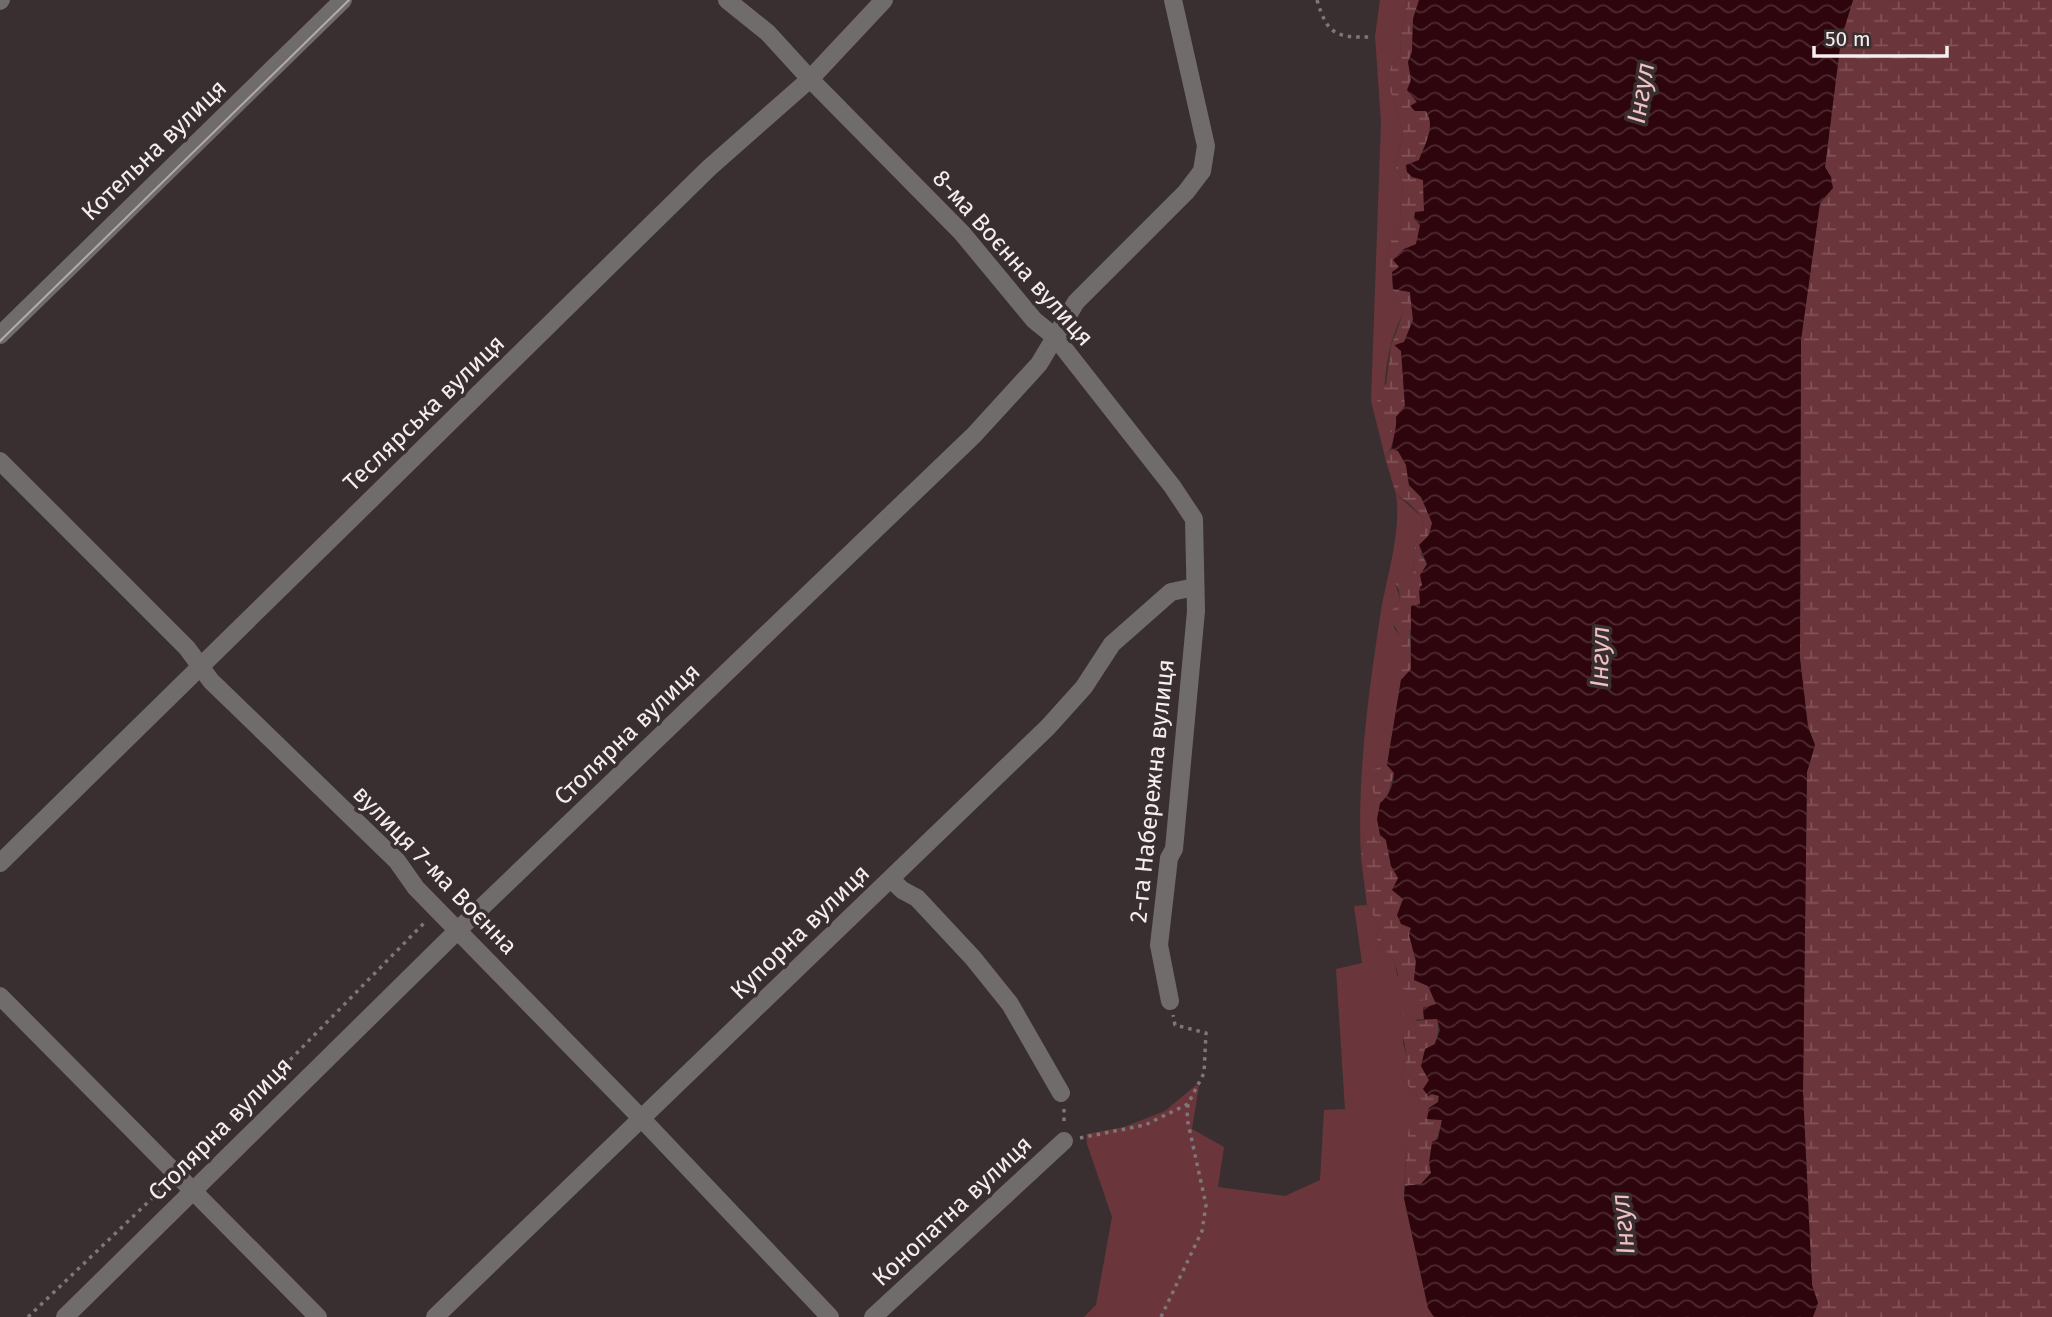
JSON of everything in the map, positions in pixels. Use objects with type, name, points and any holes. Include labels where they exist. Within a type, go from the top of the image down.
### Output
[{"type":"street","name":"Котельна вулиця","points":[[0,335],[343,0]]},
{"type":"street","name":"8-ма Воєнна вулиця","points":[[727,0],[768,33],[962,233],[1034,320],[1055,337],[1172,486],[1194,519],[1195,587]]},
{"type":"street","name":"Теслярська вулиця","points":[[0,863],[709,168],[810,79],[884,0]]},
{"type":"street","name":"Столярна вулиця","points":[[65,1317],[458,930],[974,435],[1039,364],[1076,302],[1186,192],[1202,170],[1206,146],[1173,0]]},
{"type":"street","name":"вулиця 7-ма Воєнна","points":[[0,461],[187,648],[200,668],[397,860],[416,888],[641,1118],[830,1317]]},
{"type":"street","name":"Купорна вулиця","points":[[435,1317],[1048,727],[1084,687],[1112,643],[1171,592],[1195,587]]},
{"type":"street","name":"2-га Набережна вулиця","points":[[1170,1001],[1159,945],[1169,858],[1174,849],[1196,611],[1195,587]]},
{"type":"street","points":[[891,879],[902,890],[917,898],[1010,1004],[1061,1093]]},
{"type":"street","points":[[0,996],[318,1317]]},
{"type":"street","name":"Конопатна вулиця","points":[[873,1317],[1064,1141]]},
{"type":"path","points":[[1317,0],[1323,22],[1345,38],[1371,37]]},
{"type":"path","points":[[28,1317],[177,1174],[438,909]]},
{"type":"path","points":[[1161,1317],[1202,1231],[1206,1205],[1189,1131],[1188,1104],[1204,1073],[1206,1033],[1175,1025],[1170,1001]]},
{"type":"path","points":[[1061,1093],[1065,1112],[1064,1141],[1145,1125],[1188,1104]]},
{"type":"green space","points":[[1380,0],[1407,0],[1400,38],[1401,54],[1392,64],[1387,80],[1403,132],[1396,168],[1403,182],[1400,210],[1402,225],[1391,241],[1386,259],[1392,272],[1393,289],[1403,314],[1392,341],[1386,372],[1384,404],[1388,434],[1397,429],[1385,457],[1371,401],[1381,122],[1375,36]]},
{"type":"green space","points":[[1407,0],[1419,0],[1413,19],[1412,52],[1408,62],[1417,102],[1411,106],[1426,111],[1430,129],[1419,160],[1406,165],[1407,172],[1423,180],[1424,211],[1416,245],[1404,249],[1400,267],[1392,272],[1386,259],[1391,241],[1402,225],[1400,210],[1403,182],[1396,168],[1403,132],[1387,80],[1392,64],[1401,54],[1400,38]]},
{"type":"green space","points":[[1853,0],[2052,0],[2052,1317],[1813,1317],[1818,1303],[1812,1285],[1803,1092],[1807,772],[1815,745],[1808,727],[1800,659],[1801,340],[1820,203],[1825,198],[1831,177],[1825,167],[1841,39]]},
{"type":"green space","points":[[1393,289],[1410,292],[1413,320],[1401,350],[1405,406],[1396,417],[1397,429],[1388,434],[1381,431],[1384,415],[1378,407],[1376,390],[1386,384],[1391,346],[1403,314]]},
{"type":"green space","points":[[1392,449],[1398,451],[1406,465],[1409,485],[1421,497],[1433,523],[1421,554],[1427,564],[1420,604],[1410,631],[1411,669],[1401,680],[1399,656],[1393,646],[1399,641],[1400,635],[1387,613],[1400,599],[1395,583],[1397,576],[1413,576],[1415,543],[1422,532],[1423,518],[1396,494],[1385,457]]},
{"type":"green space","points":[[1396,494],[1423,518],[1422,532],[1415,543],[1413,577],[1395,583],[1400,599],[1393,609],[1394,628],[1400,635],[1401,680],[1387,765],[1374,769],[1375,796],[1387,798],[1386,840],[1378,843],[1364,836],[1361,858],[1364,737],[1380,617],[1395,540]]},
{"type":"green space","points":[[1387,765],[1394,773],[1387,798],[1375,796],[1368,779],[1374,769]]},
{"type":"green space","points":[[1372,835],[1378,842],[1386,840],[1391,866],[1399,878],[1416,961],[1414,980],[1428,986],[1434,999],[1420,1001],[1401,987],[1395,962],[1375,937],[1380,928],[1367,905],[1361,858],[1364,836]]},
{"type":"green space","points":[[1367,905],[1380,928],[1375,937],[1395,962],[1397,975],[1420,1001],[1434,999],[1437,1004],[1423,1008],[1424,1019],[1412,1020],[1404,1013],[1403,1043],[1407,1057],[1401,1078],[1429,1108],[1427,1119],[1406,1146],[1404,1198],[1428,1308],[1434,1317],[1084,1317],[1096,1305],[1112,1217],[1086,1134],[1124,1127],[1165,1111],[1196,1085],[1199,1086],[1192,1129],[1224,1147],[1218,1187],[1285,1196],[1320,1180],[1324,1110],[1345,1109],[1336,969],[1362,963],[1354,906]]},
{"type":"green space","points":[[1403,1013],[1417,1021],[1437,1019],[1437,1038],[1421,1066],[1432,1094],[1439,1096],[1438,1102],[1429,1108],[1401,1078],[1407,1057],[1401,1024]]},
{"type":"green space","points":[[1420,1115],[1427,1119],[1442,1120],[1432,1153],[1431,1173],[1421,1184],[1405,1186],[1406,1146],[1410,1123]]},
{"type":"water","name":"Інгул","points":[[1419,0],[1853,0],[1841,39],[1825,167],[1833,188],[1820,203],[1801,340],[1800,659],[1808,727],[1815,745],[1807,772],[1803,1092],[1812,1285],[1818,1303],[1813,1317],[1434,1317],[1428,1308],[1404,1198],[1405,1186],[1421,1184],[1431,1173],[1429,1163],[1432,1142],[1438,1139],[1442,1120],[1427,1119],[1429,1108],[1438,1102],[1439,1096],[1428,1096],[1423,1089],[1429,1080],[1421,1066],[1425,1049],[1435,1044],[1440,1030],[1437,1019],[1424,1019],[1423,1008],[1436,1004],[1428,986],[1414,980],[1416,961],[1409,935],[1411,928],[1401,924],[1397,915],[1403,899],[1392,890],[1398,878],[1391,866],[1386,840],[1380,835],[1377,819],[1380,803],[1393,782],[1394,773],[1387,765],[1401,680],[1411,669],[1411,606],[1420,604],[1420,575],[1427,564],[1419,545],[1429,535],[1432,523],[1421,497],[1409,485],[1406,465],[1398,451],[1392,449],[1396,417],[1405,406],[1401,351],[1394,345],[1404,342],[1413,320],[1410,292],[1393,289],[1392,272],[1399,267],[1393,260],[1404,249],[1416,244],[1420,225],[1414,219],[1415,212],[1424,211],[1423,180],[1412,177],[1407,172],[1406,165],[1419,160],[1430,129],[1426,111],[1415,111],[1410,106],[1417,102],[1407,90],[1411,80],[1408,62],[1412,52],[1413,19]]},
{"type":"tram line","points":[[0,341],[349,0]]}]
